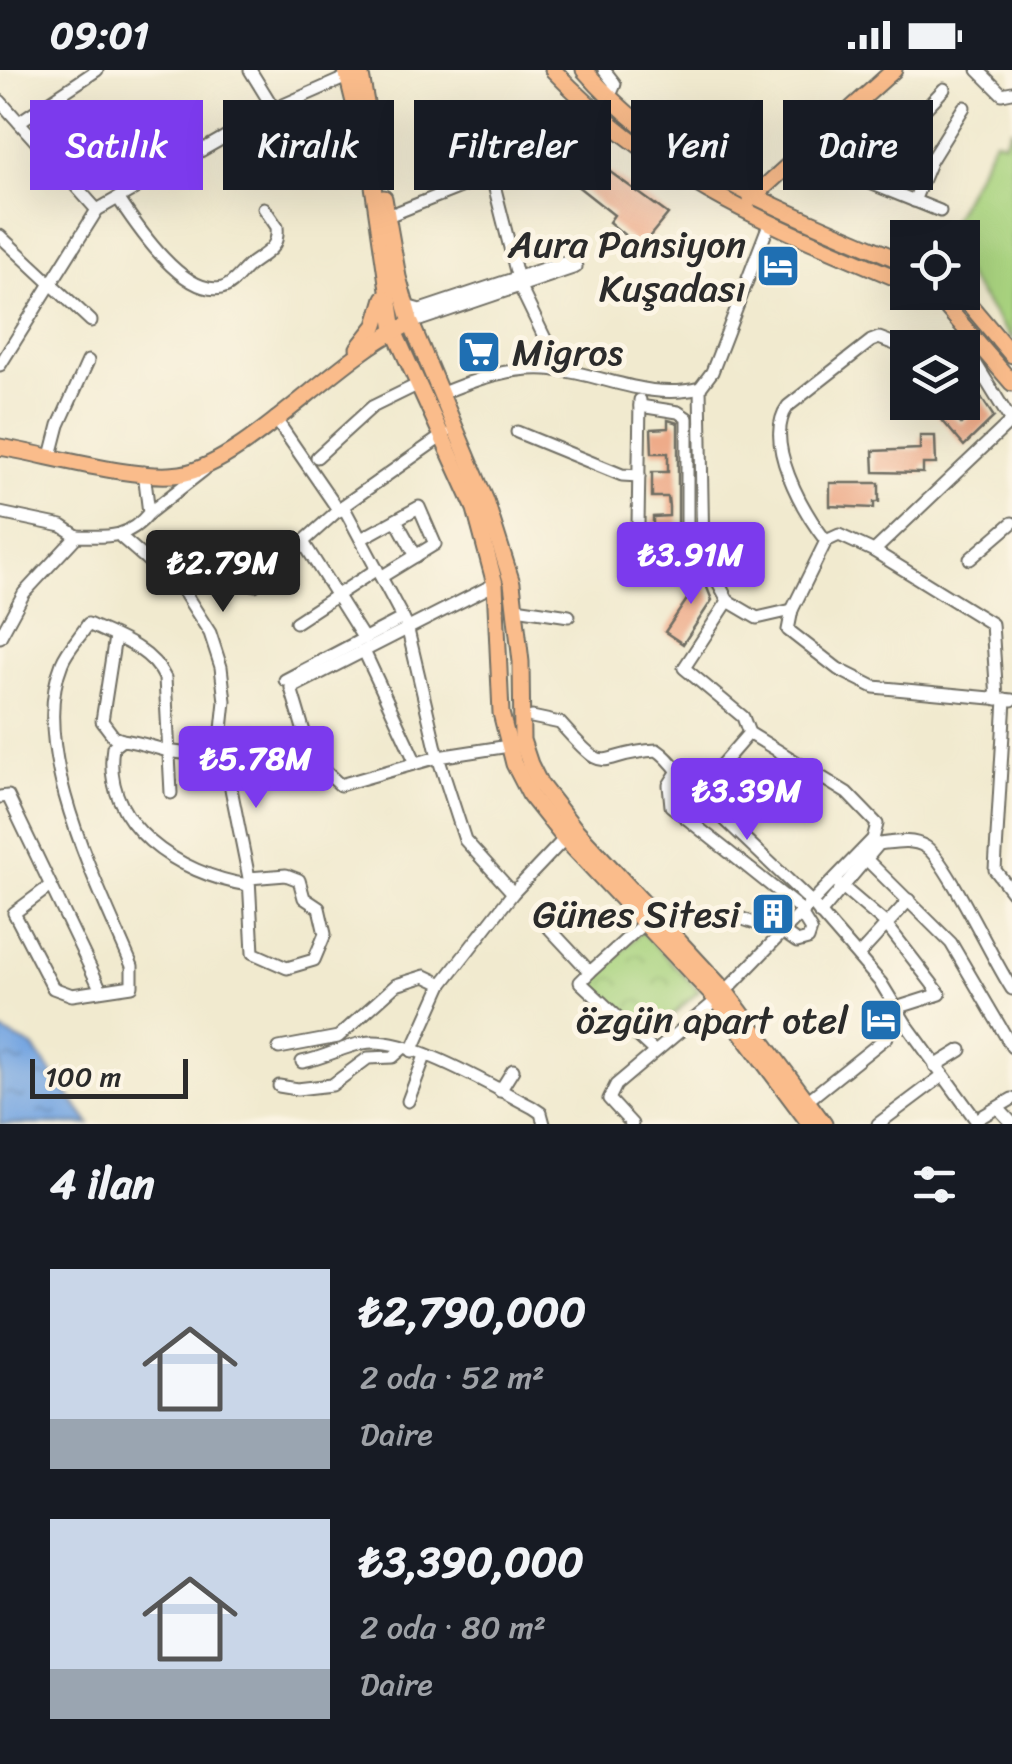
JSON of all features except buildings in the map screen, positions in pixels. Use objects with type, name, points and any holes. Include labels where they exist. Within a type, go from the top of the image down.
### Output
[{"type":"main road","points":[[556,70],[585,100]]},
{"type":"main road","points":[[574,70],[605,94]]},
{"type":"main road","points":[[584,70],[653,140],[752,196],[890,256]]},
{"type":"main road","points":[[351,72],[388,216],[406,306],[440,394],[494,584],[501,713],[508,746],[530,795],[721,996],[824,1124]]},
{"type":"main road","points":[[351,72],[382,247],[386,282],[382,319]]},
{"type":"main road","points":[[857,100],[884,73]]},
{"type":"main road","points":[[611,127],[697,188],[769,224],[890,274]]},
{"type":"main road","points":[[745,212],[752,196],[783,171]]},
{"type":"main road","points":[[769,224],[774,206],[773,180]]},
{"type":"main road","points":[[346,362],[382,319],[400,304],[406,306]]},
{"type":"main road","points":[[394,331],[406,317],[406,306]]},
{"type":"main road","points":[[940,310],[955,330]]},
{"type":"main road","points":[[974,310],[1012,356]]},
{"type":"main road","points":[[382,319],[394,331],[419,384],[450,431],[486,500],[516,608],[522,740],[540,784],[570,834],[642,925],[721,996],[810,1124]]},
{"type":"main road","points":[[0,447],[144,472],[181,474],[214,462],[346,362],[411,323]]},
{"type":"main road","points":[[980,358],[1012,383]]},
{"type":"street","points":[[19,122],[97,70]]},
{"type":"street","points":[[250,70],[268,100]]},
{"type":"street","points":[[604,70],[616,84],[605,94]]},
{"type":"street","points":[[978,70],[1002,94],[1012,92]]},
{"type":"street","points":[[293,100],[351,72]]},
{"type":"street","points":[[933,101],[944,89]]},
{"type":"street","points":[[0,101],[97,210]]},
{"type":"street","points":[[933,157],[964,107]]},
{"type":"street","points":[[0,365],[97,210],[223,138]]},
{"type":"street","points":[[388,216],[453,190]]},
{"type":"street","points":[[495,190],[519,281],[551,351],[554,370]]},
{"type":"street","points":[[887,190],[940,212]]},
{"type":"street","points":[[914,201],[919,190]]},
{"type":"street","points":[[118,198],[139,230],[182,276],[212,289],[232,284],[273,248],[277,227],[264,208]]},
{"type":"street","points":[[769,224],[712,372],[700,388],[704,554],[728,600],[757,618],[792,610]]},
{"type":"street","points":[[0,236],[91,321]]},
{"type":"street","points":[[406,306],[420,310],[519,281]]},
{"type":"street","points":[[411,323],[519,281]]},
{"type":"street","points":[[0,334],[12,343]]},
{"type":"street","points":[[826,540],[812,523],[786,461],[777,430],[780,418],[788,406],[870,341],[879,338],[890,342]]},
{"type":"street","points":[[51,456],[59,425],[88,361]]},
{"type":"street","points":[[874,551],[1012,420],[980,367]]},
{"type":"street","points":[[440,394],[488,374],[554,370],[640,391],[700,388]]},
{"type":"street","points":[[317,456],[372,407],[419,384]]},
{"type":"street","points":[[627,554],[626,538],[638,526],[640,391]]},
{"type":"street","points":[[640,406],[678,412],[687,418],[686,550]]},
{"type":"street","points":[[275,418],[361,538],[405,622],[438,756],[464,840],[513,893]]},
{"type":"street","points":[[255,586],[341,508],[450,431]]},
{"type":"street","points":[[517,432],[622,475],[639,476]]},
{"type":"street","points":[[0,513],[62,526],[77,536],[121,537],[214,462]]},
{"type":"street","points":[[144,472],[148,513]]},
{"type":"street","points":[[296,622],[336,594],[436,544],[419,508],[361,538]]},
{"type":"street","points":[[396,520],[416,556]]},
{"type":"street","points":[[970,559],[1012,524]]},
{"type":"street","points":[[1005,699],[874,687],[838,669],[788,630],[792,610],[826,540],[840,534],[874,551],[992,624],[1005,699],[994,870],[1012,892]]},
{"type":"street","points":[[0,637],[24,593],[77,536]]},
{"type":"street","points":[[121,537],[184,592],[210,633],[221,667],[225,701],[220,738],[248,882],[255,956],[286,968],[314,960],[326,934],[319,908],[304,898],[298,880],[286,875],[248,882],[172,859],[143,839],[110,775],[113,747],[122,740]]},
{"type":"street","points":[[303,542],[364,645],[416,763]]},
{"type":"street","points":[[494,584],[405,622],[291,688],[312,758],[340,785],[438,756],[508,746]]},
{"type":"street","points":[[632,1124],[609,1099],[616,1085],[721,996],[839,883],[863,856],[877,824],[847,793],[749,734],[742,717],[684,668],[728,600]]},
{"type":"street","points":[[516,608],[569,616]]},
{"type":"street","points":[[50,886],[14,913],[53,988],[72,995],[132,986],[132,966],[64,798],[52,728],[62,664],[88,624],[137,648],[165,678],[171,793]]},
{"type":"street","points":[[115,637],[102,720],[114,737],[167,754],[207,750],[220,738]]},
{"type":"street","points":[[285,680],[364,645]]},
{"type":"street","points":[[532,716],[560,722],[576,745],[597,760],[614,762],[657,750],[670,758],[676,774],[858,956],[976,1120],[1012,1100]]},
{"type":"street","points":[[696,793],[749,734]]},
{"type":"street","points":[[676,774],[669,785],[671,806],[809,911],[808,939],[797,942],[784,932],[722,912]]},
{"type":"street","points":[[0,797],[8,796],[100,988]]},
{"type":"street","points":[[408,1101],[413,1052],[442,984],[513,893],[570,834]]},
{"type":"street","points":[[863,856],[879,844],[912,842],[930,850],[1012,989]]},
{"type":"street","points":[[863,856],[950,943],[1007,1029],[1012,1046]]},
{"type":"street","points":[[839,883],[886,924],[940,994],[896,1008]]},
{"type":"street","points":[[858,956],[910,900]]},
{"type":"street","points":[[536,914],[590,972]]},
{"type":"street","points":[[642,925],[580,982],[654,1051]]},
{"type":"street","points":[[279,1048],[338,1037],[396,986],[425,976],[442,984]]},
{"type":"street","points":[[807,1101],[888,1037]]},
{"type":"street","points":[[302,1062],[361,1042],[413,1052],[541,1113],[544,1124]]},
{"type":"street","points":[[878,1124],[961,1050]]},
{"type":"street","points":[[280,1086],[297,1089],[332,1085],[368,1058],[413,1052]]},
{"type":"street","points":[[500,1091],[513,1070]]},
{"type":"street","points":[[998,1108],[1012,1123]]},
{"type":"green space","points":[[1012,127],[1012,340],[980,295],[980,220],[952,220],[995,140],[1004,142]]},
{"type":"green space","points":[[641,931],[699,991],[647,1039],[589,984]]},
{"type":"water","points":[[0,1030],[33,1047],[90,1124],[0,1124]]},
{"type":"place","name":"Aura Pansiyon Kuşadası","points":[[778,266]]},
{"type":"place","name":"Migros","points":[[479,352]]},
{"type":"place","name":"Günes Sitesi","points":[[773,914]]},
{"type":"place","name":"özgün apart otel","points":[[881,1020]]}]
